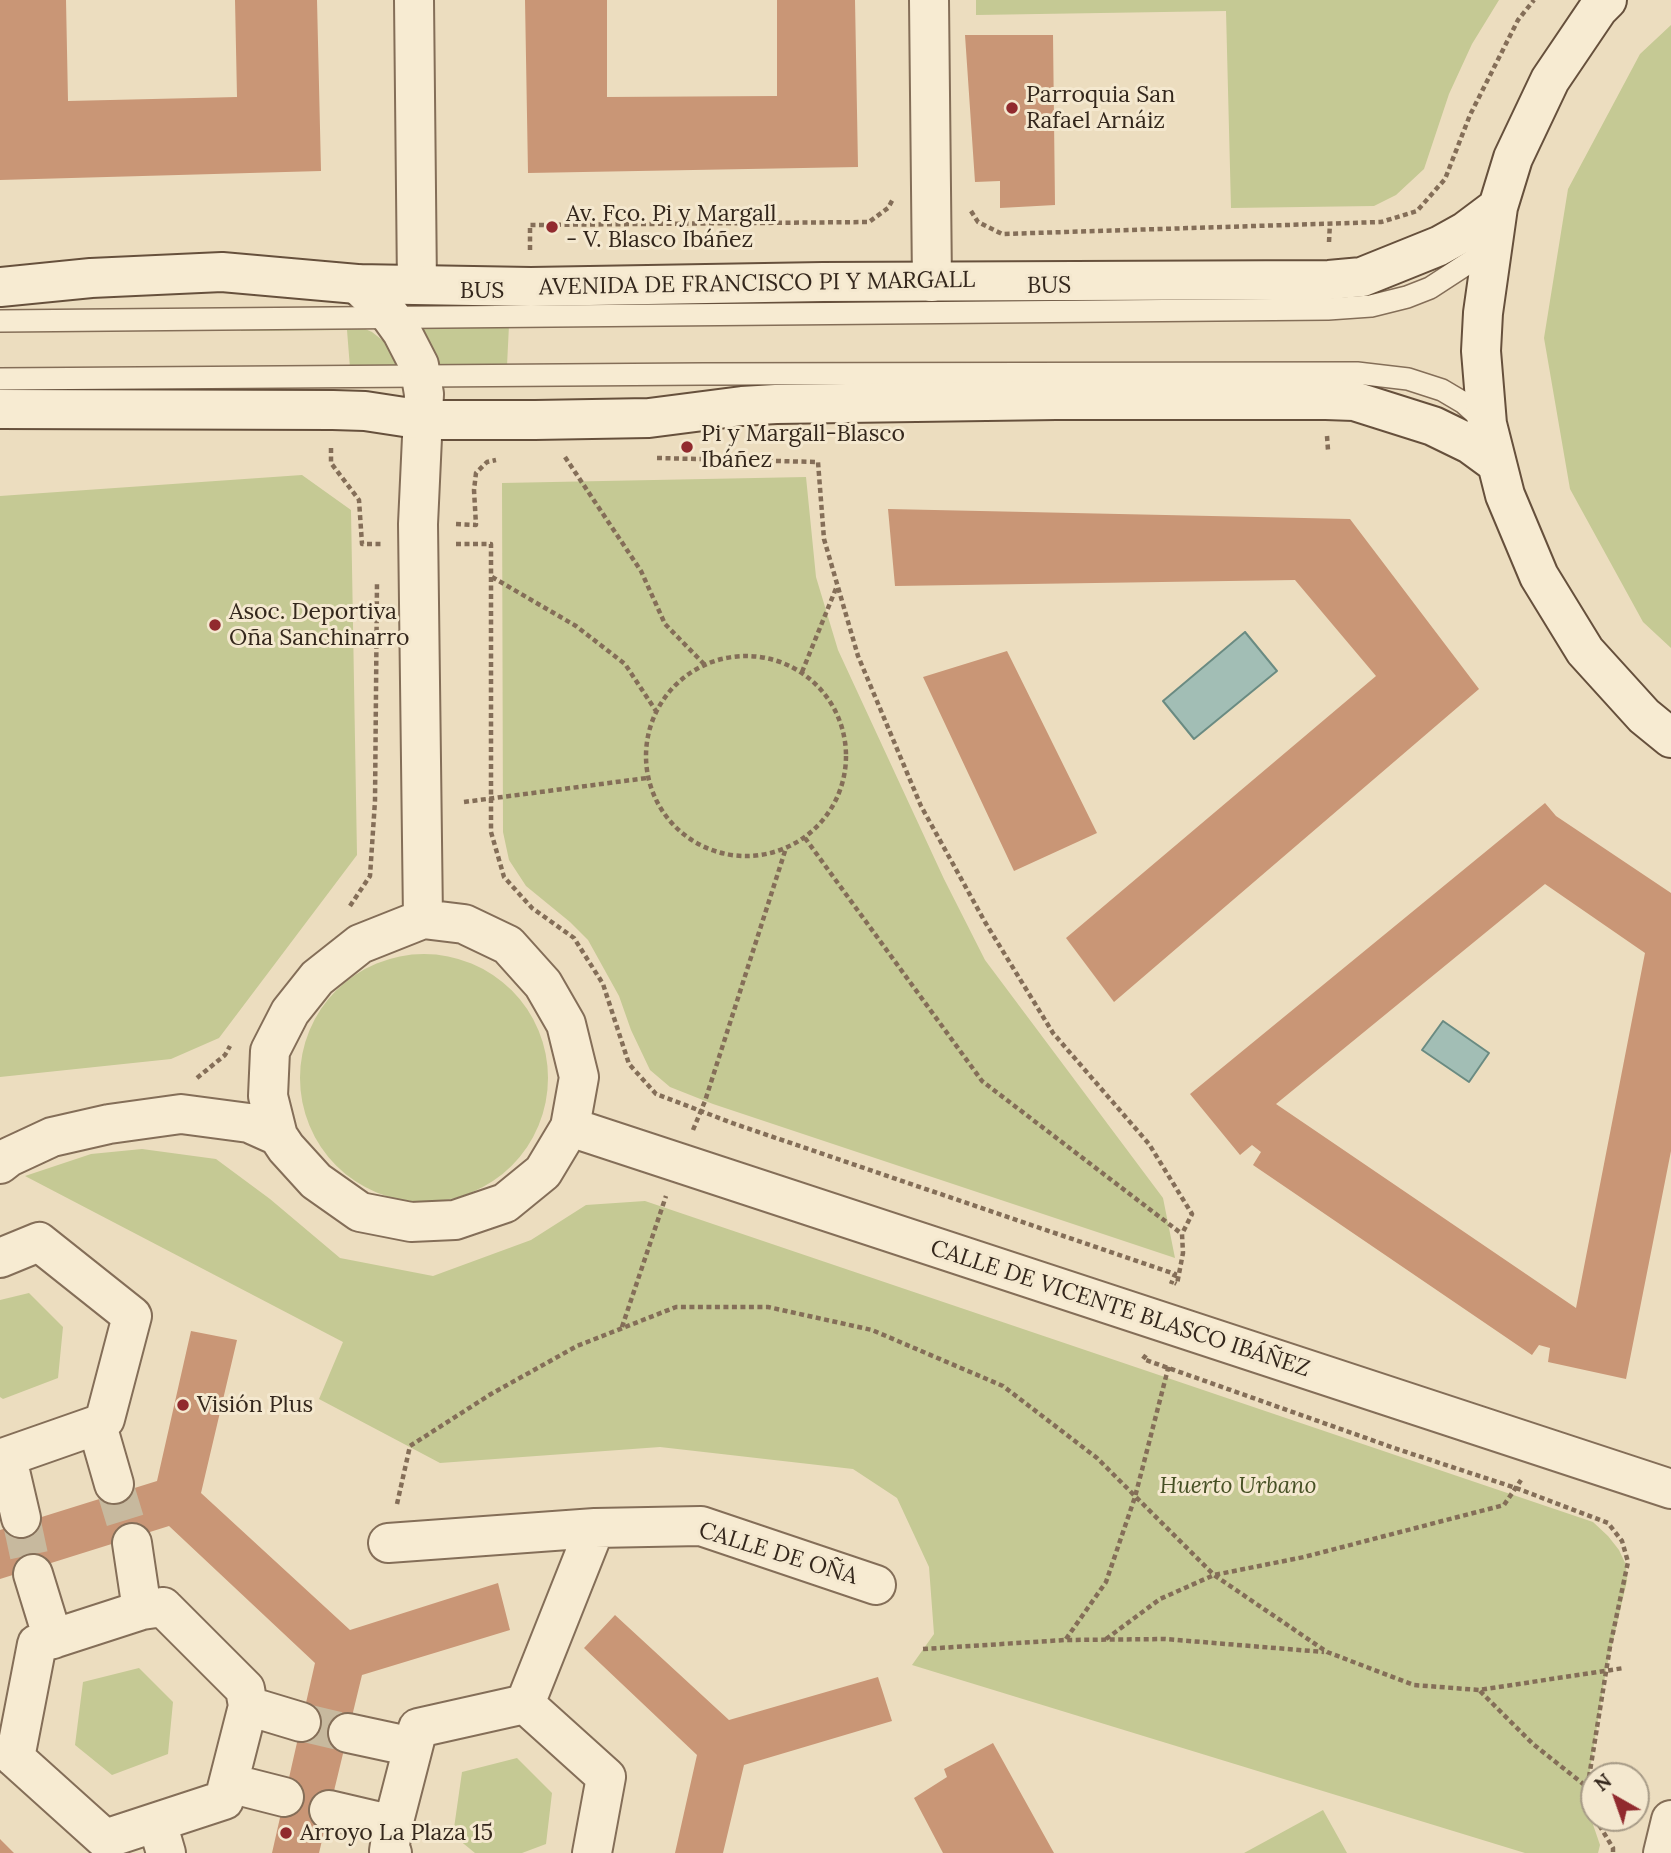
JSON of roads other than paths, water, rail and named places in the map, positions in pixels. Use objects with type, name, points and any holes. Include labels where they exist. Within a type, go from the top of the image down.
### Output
[{"type":"street","points":[[414,0],[417,285]]},
{"type":"street","points":[[929,0],[932,282]]},
{"type":"street","points":[[1606,0],[1550,80],[1513,158],[1495,224],[1483,313],[1481,351],[1487,424],[1505,495],[1539,576],[1585,651],[1644,716],[1671,738]]},
{"type":"street","name":"AVENIDA DE FRANCISCO PI Y MARGALL","points":[[0,287],[90,278],[222,272],[357,284],[531,287],[1329,280],[1362,277],[1439,246],[1466,231],[1495,224]]},
{"type":"street","points":[[357,284],[392,318],[411,348],[422,377],[424,419],[418,524],[423,919]]},
{"type":"street","points":[[0,410],[333,410],[365,411],[424,419],[649,418],[742,406],[812,403],[1326,400],[1354,401],[1433,426],[1470,443],[1496,463]]},
{"type":"street","points":[[423,919],[464,923],[508,945],[543,984],[566,1024],[579,1077],[570,1127],[543,1172],[505,1203],[455,1220],[411,1222],[360,1212],[316,1181],[278,1136],[268,1097],[270,1051],[290,1012],[317,978],[360,944],[423,919]]},
{"type":"street","points":[[0,1164],[52,1137],[109,1124],[181,1114],[249,1124],[278,1136]]},
{"type":"street","name":"CALLE DE VICENTE BLASCO IBÁÑEZ","points":[[570,1127],[1671,1489]]},
{"type":"street","points":[[0,1258],[39,1242],[132,1316],[105,1419],[97,1425],[4,1458],[21,1518]]},
{"type":"street","points":[[97,1425],[114,1484]]},
{"type":"street","name":"CALLE DE OÑA","points":[[388,1543],[595,1528],[701,1526],[876,1585]]},
{"type":"street","points":[[525,1703],[595,1528]]},
{"type":"street","points":[[132,1543],[142,1610]]},
{"type":"street","points":[[33,1574],[53,1639]]},
{"type":"street","points":[[163,1607],[245,1689],[248,1706],[224,1800],[162,1838],[105,1839],[15,1758],[37,1644],[142,1610],[163,1607]]},
{"type":"street","points":[[329,1810],[393,1839],[418,1728],[525,1703]]},
{"type":"street","points":[[525,1703],[606,1777],[592,1853]]},
{"type":"street","points":[[248,1706],[301,1722]]},
{"type":"street","points":[[348,1733],[413,1747]]},
{"type":"street","points":[[229,1783],[284,1797]]},
{"type":"street","points":[[1663,1853],[1671,1820]]},
{"type":"lane","name":"BUS","points":[[0,321],[1247,311],[1371,306],[1430,288],[1473,260],[1495,224]]},
{"type":"lane","points":[[0,379],[1357,373],[1408,379],[1442,390],[1464,403],[1487,424]]},
{"type":"water","points":[[1245,632],[1277,671],[1194,739],[1163,701]]},
{"type":"water","points":[[1443,1021],[1489,1053],[1469,1082],[1422,1050]]},
{"type":"tunnel","points":[[114,1484],[132,1543]]},
{"type":"tunnel","points":[[21,1518],[33,1574]]},
{"type":"tunnel","points":[[301,1722],[348,1733]]},
{"type":"place","name":"Parroquia San Rafael Arnáiz","points":[[1012,108]]},
{"type":"place","name":"Av. Fco. Pi y Margall - V. Blasco Ibáñez","points":[[552,227]]},
{"type":"place","name":"Pi y Margall-Blasco Ibáñez","points":[[687,447]]},
{"type":"place","name":"Asoc. Deportiva Oña Sanchinarro","points":[[215,625]]},
{"type":"place","name":"Visión Plus","points":[[183,1405]]},
{"type":"place","name":"Arroyo La Plaza 15","points":[[286,1833]]},
{"type":"park label","name":"Huerto Urbano","points":[[1238,1486]]}]
